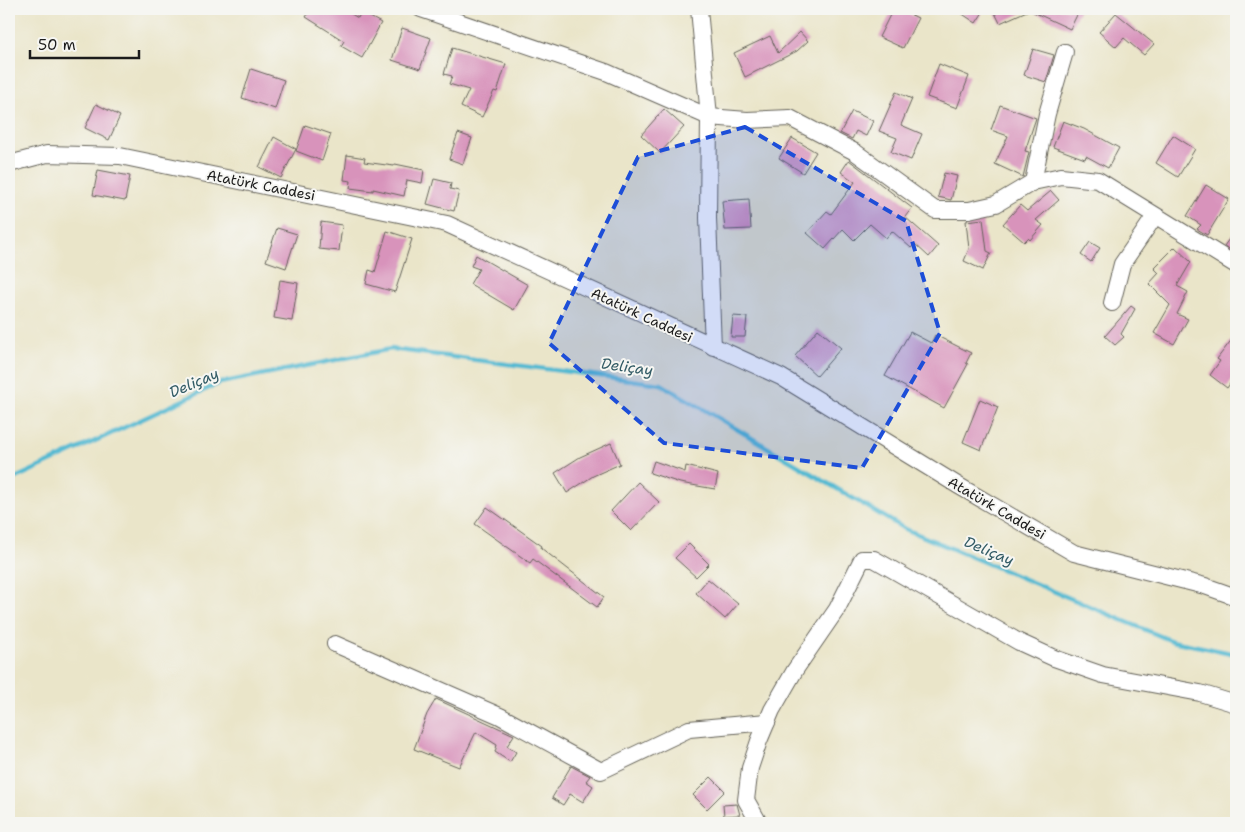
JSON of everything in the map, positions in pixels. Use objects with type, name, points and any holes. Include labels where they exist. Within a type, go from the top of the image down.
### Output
[{"type":"street","points":[[421,9],[606,72],[709,117],[747,120],[790,118],[855,152],[935,210],[969,210],[996,204],[1032,182],[1061,176],[1098,180],[1236,265]]},
{"type":"street","points":[[699,9],[709,117],[708,218],[713,347]]},
{"type":"street","points":[[1032,182],[1047,114],[1064,52]]},
{"type":"street","name":"Atatürk Caddesi","points":[[9,164],[47,154],[120,156],[447,224],[781,377],[959,486],[1074,553],[1205,586],[1236,597]]},
{"type":"street","points":[[1112,303],[1122,264],[1155,216]]},
{"type":"street","points":[[759,823],[746,800],[750,768],[767,722],[795,670],[837,609],[862,559],[874,559],[1019,642],[1054,658],[1103,675],[1200,693],[1236,704]]},
{"type":"street","points":[[335,644],[500,716],[601,770],[689,730],[767,722]]},
{"type":"highlighted area","points":[[745,127],[906,221],[940,333],[862,468],[664,443],[549,343],[638,157]]},
{"type":"building","points":[[311,9],[343,9],[358,18],[361,12],[381,23],[362,58],[341,46],[344,41],[306,17]]},
{"type":"building","points":[[893,9],[899,9],[918,18],[903,48],[879,37]]},
{"type":"building","points":[[955,9],[985,9],[976,23]]},
{"type":"building","points":[[993,9],[1080,9],[1070,29],[1029,10],[1000,23]]},
{"type":"building","points":[[1116,13],[1154,44],[1144,55],[1124,38],[1116,47],[1099,32]]},
{"type":"building","points":[[402,28],[431,38],[420,69],[392,60]]},
{"type":"building","points":[[800,32],[808,41],[797,51],[745,77],[734,53],[770,36],[778,53]]},
{"type":"building","points":[[452,48],[506,64],[497,92],[494,91],[482,117],[461,107],[469,90],[449,84],[452,76],[444,74]]},
{"type":"building","points":[[1033,49],[1054,55],[1046,82],[1024,75]]},
{"type":"building","points":[[939,64],[969,76],[957,108],[927,97]]},
{"type":"building","points":[[251,69],[284,80],[275,109],[242,98]]},
{"type":"building","points":[[896,92],[912,99],[901,125],[922,134],[911,160],[891,152],[897,138],[879,131]]},
{"type":"building","points":[[96,104],[120,116],[109,140],[85,128]]},
{"type":"building","points":[[1000,105],[1036,118],[1025,151],[1029,152],[1023,177],[995,164],[1008,136],[991,130]]},
{"type":"building","points":[[664,109],[684,127],[660,153],[641,135]]},
{"type":"building","points":[[852,111],[873,121],[866,136],[856,131],[852,139],[840,133]]},
{"type":"building","points":[[1063,121],[1084,129],[1119,148],[1108,168],[1086,156],[1085,159],[1053,147]]},
{"type":"building","points":[[305,125],[331,134],[322,161],[296,151]]},
{"type":"building","points":[[458,133],[472,138],[463,164],[449,159]]},
{"type":"building","points":[[1173,135],[1195,149],[1178,177],[1156,163]]},
{"type":"building","points":[[274,137],[296,149],[281,178],[259,167]]},
{"type":"building","points":[[792,138],[816,152],[803,173],[779,158]]},
{"type":"building","points":[[347,155],[365,158],[364,162],[394,166],[395,164],[424,170],[422,183],[407,180],[404,196],[373,189],[373,191],[350,188],[351,181],[344,180]]},
{"type":"building","points":[[849,160],[912,208],[905,217],[938,246],[929,257],[915,244],[911,248],[892,231],[886,238],[870,224],[854,240],[843,229],[825,249],[807,233],[827,211],[831,214],[855,182],[841,172]]},
{"type":"building","points":[[98,170],[130,176],[125,201],[93,195]]},
{"type":"building","points":[[944,173],[957,176],[951,200],[938,197]]},
{"type":"building","points":[[434,179],[451,183],[450,189],[459,191],[454,211],[427,204]]},
{"type":"building","points":[[1206,185],[1229,199],[1207,235],[1197,229],[1201,225],[1187,216]]},
{"type":"building","points":[[1051,191],[1059,200],[1036,220],[1043,225],[1030,240],[1028,238],[1024,242],[1003,224],[1020,205],[1027,211]]},
{"type":"building","points":[[749,199],[751,229],[725,230],[722,201]]},
{"type":"building","points":[[983,219],[987,251],[991,253],[983,270],[964,261],[969,249],[966,221]]},
{"type":"building","points":[[321,222],[342,225],[339,251],[319,249]]},
{"type":"building","points":[[277,228],[297,234],[286,268],[266,261]]},
{"type":"building","points":[[1236,229],[1236,253],[1224,246]]},
{"type":"building","points":[[387,231],[412,239],[395,292],[366,284],[369,270],[375,272]]},
{"type":"building","points":[[1090,242],[1100,248],[1091,262],[1081,255]]},
{"type":"building","points":[[1175,247],[1191,262],[1177,286],[1188,292],[1177,314],[1188,319],[1174,344],[1154,333],[1170,305],[1149,284],[1159,273],[1154,268]]},
{"type":"building","points":[[476,255],[528,285],[514,310],[470,284],[479,269],[471,266]]},
{"type":"building","points":[[280,280],[298,283],[292,321],[274,318]]},
{"type":"building","points":[[1131,306],[1135,309],[1121,334],[1124,337],[1115,345],[1105,336]]},
{"type":"building","points":[[733,316],[747,317],[745,337],[731,337]]},
{"type":"building","points":[[818,329],[841,348],[817,376],[795,356]]},
{"type":"building","points":[[910,332],[931,343],[935,335],[971,353],[966,363],[968,364],[944,408],[885,376]]},
{"type":"building","points":[[1236,334],[1236,375],[1227,388],[1210,375],[1220,361],[1217,359]]},
{"type":"building","points":[[980,399],[998,407],[981,450],[963,442]]},
{"type":"building","points":[[611,443],[620,464],[593,476],[567,493],[555,473],[580,457]]},
{"type":"building","points":[[654,461],[685,472],[686,466],[718,474],[715,489],[680,483],[650,473]]},
{"type":"building","points":[[638,482],[659,502],[631,531],[611,511]]},
{"type":"building","points":[[487,507],[542,546],[541,548],[604,597],[597,607],[533,559],[530,563],[475,524]]},
{"type":"building","points":[[689,544],[709,564],[696,577],[675,558]]},
{"type":"building","points":[[708,579],[738,604],[725,619],[696,593]]},
{"type":"building","points":[[436,699],[514,735],[507,746],[516,752],[510,762],[495,752],[497,745],[476,732],[459,767],[414,749],[427,714]]},
{"type":"building","points":[[571,766],[590,776],[586,781],[593,786],[583,802],[570,794],[563,805],[552,798]]},
{"type":"building","points":[[711,777],[725,791],[707,809],[693,795]]},
{"type":"building","points":[[737,804],[740,815],[724,816],[723,805]]},
{"type":"waterway","name":"Deliçay","points":[[9,481],[220,383],[391,349],[661,384],[903,528],[1172,641],[1236,654]]}]
